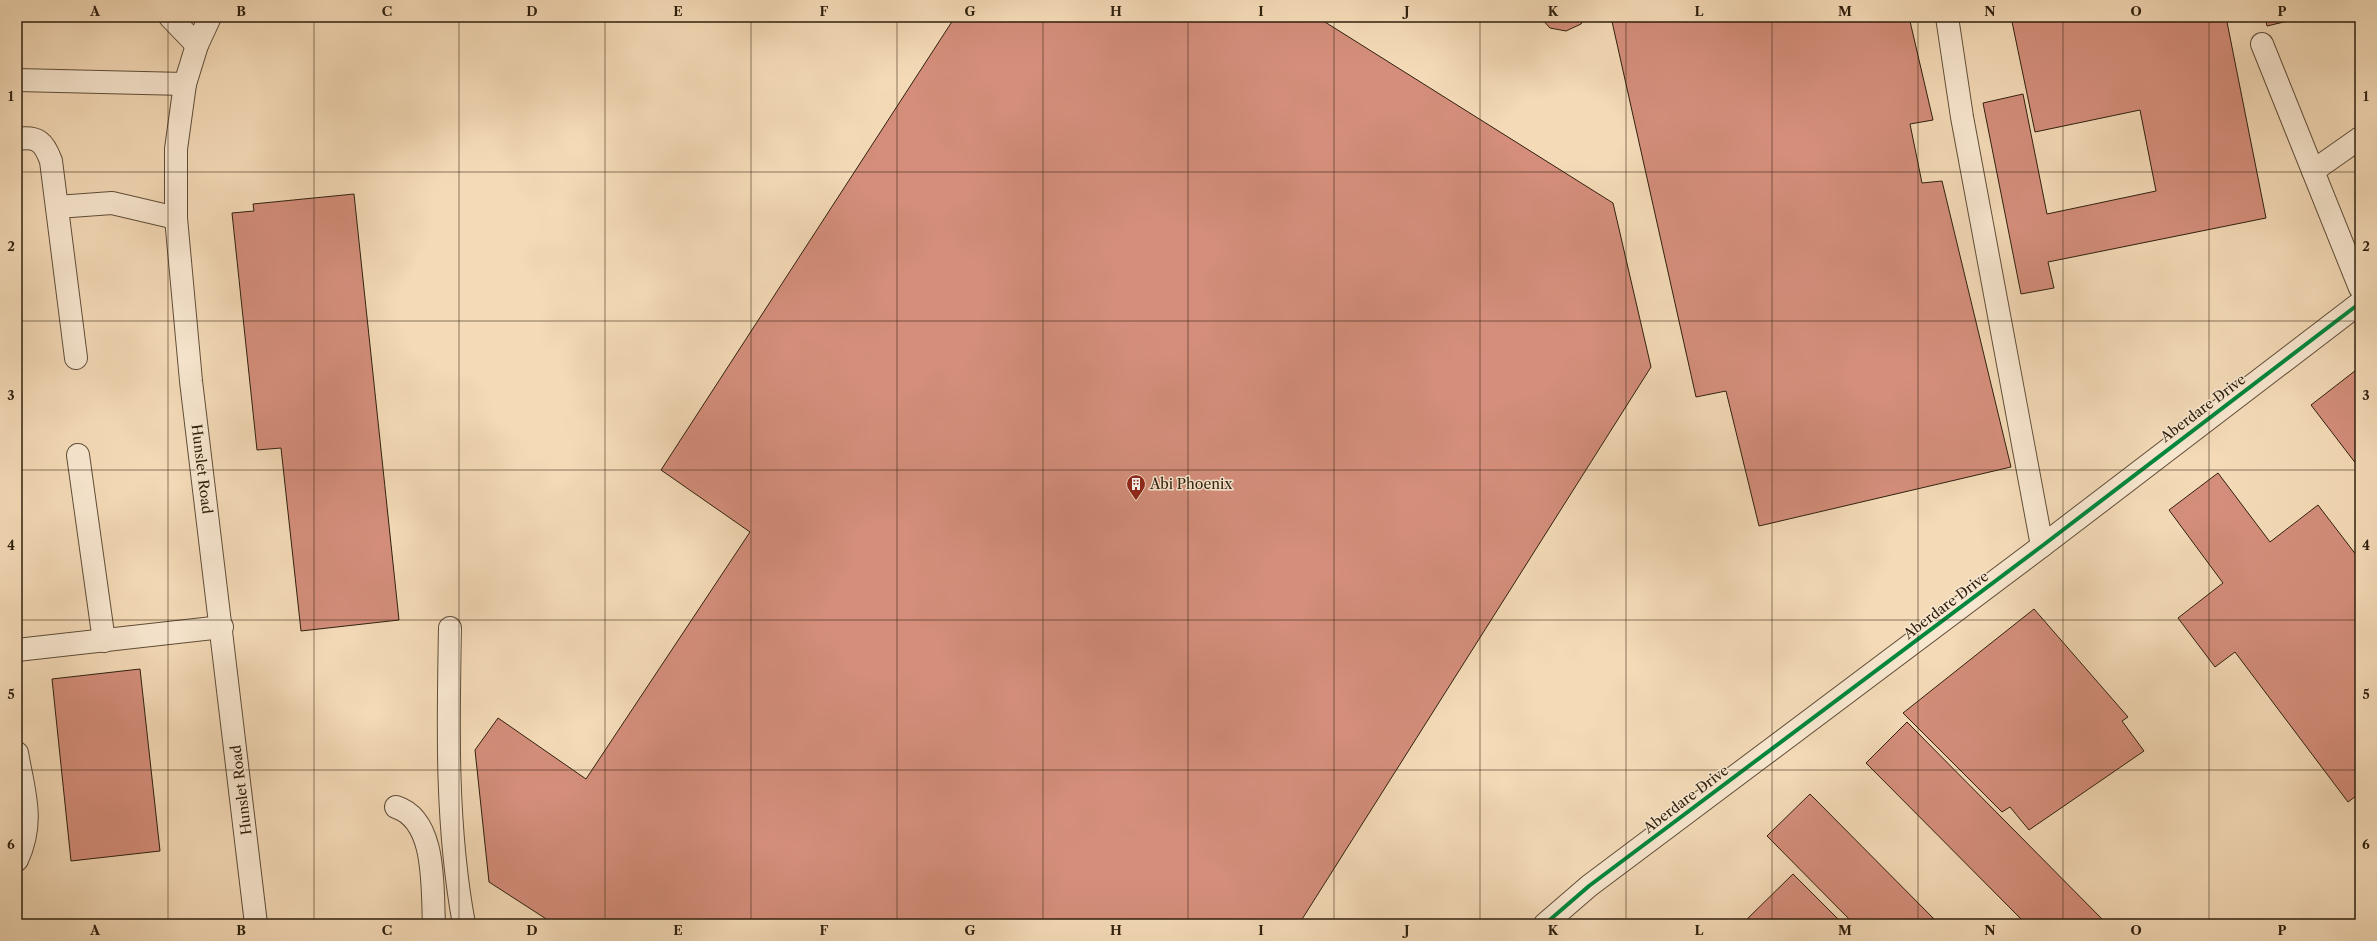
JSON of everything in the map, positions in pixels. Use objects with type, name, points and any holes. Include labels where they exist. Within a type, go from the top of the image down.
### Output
[{"type":"street","points":[[170,17],[198,45]]},
{"type":"street","name":"Hunslet Road","points":[[210,17],[198,45],[185,84],[176,149],[176,218],[191,381],[222,627],[256,924]]},
{"type":"street","points":[[1946,17],[1962,118],[2042,546]]},
{"type":"street","points":[[2262,44],[2360,288]]},
{"type":"street","points":[[17,80],[185,84]]},
{"type":"street","points":[[17,139],[31,137],[46,148],[52,161],[76,358]]},
{"type":"street","points":[[2313,171],[2360,138]]},
{"type":"street","points":[[58,207],[112,204],[176,218]]},
{"type":"street","name":"Aberdare Drive","points":[[1545,924],[1589,886],[2042,546],[2360,303]]},
{"type":"street","points":[[78,455],[104,640]]},
{"type":"street","points":[[17,650],[222,627]]},
{"type":"street","points":[[450,628],[450,784],[458,893],[464,924]]},
{"type":"street","points":[[17,753],[28,815],[23,846],[17,860]]},
{"type":"street","points":[[396,807],[412,815],[424,834],[431,876],[434,924]]},
{"type":"building","name":"Abi Phoenix","points":[[955,17],[1317,17],[1613,203],[1651,367],[1299,924],[554,924],[489,882],[475,750],[498,718],[586,779],[750,532],[661,470]]},
{"type":"building","points":[[1540,17],[1585,17],[1581,24],[1566,31],[1550,28]]},
{"type":"building","points":[[1611,17],[1909,17],[1933,120],[1910,124],[1922,183],[1942,181],[2011,467],[1759,526],[1726,391],[1696,397]]},
{"type":"building","points":[[2011,17],[2226,17],[2266,218],[2048,262],[2054,288],[2021,294],[1983,103],[2023,94],[2047,214],[2156,191],[2140,110],[2035,132]]},
{"type":"building","points":[[2265,17],[2305,17],[2267,26]]},
{"type":"building","points":[[354,194],[399,620],[301,631],[281,448],[257,450],[232,213],[254,211],[253,204]]},
{"type":"building","points":[[2360,367],[2360,469],[2311,405]]},
{"type":"building","points":[[2218,473],[2270,542],[2318,505],[2360,560],[2360,793],[2348,802],[2235,652],[2215,667],[2178,618],[2223,583],[2169,510]]},
{"type":"building","points":[[2034,609],[2128,717],[2122,721],[2144,751],[2029,830],[2010,807],[2002,812],[1903,713]]},
{"type":"building","points":[[140,669],[160,851],[71,861],[52,679]]},
{"type":"building","points":[[1907,722],[2107,924],[2026,924],[1866,763]]},
{"type":"building","points":[[1810,794],[1939,924],[1854,924],[1767,836]]},
{"type":"building","points":[[1793,874],[1843,924],[1742,924]]},
{"type":"cycle path","points":[[1545,924],[1589,886],[2042,546],[2360,303]]},
{"type":"place","name":"Abi Phoenix","points":[[1136,501]]}]
